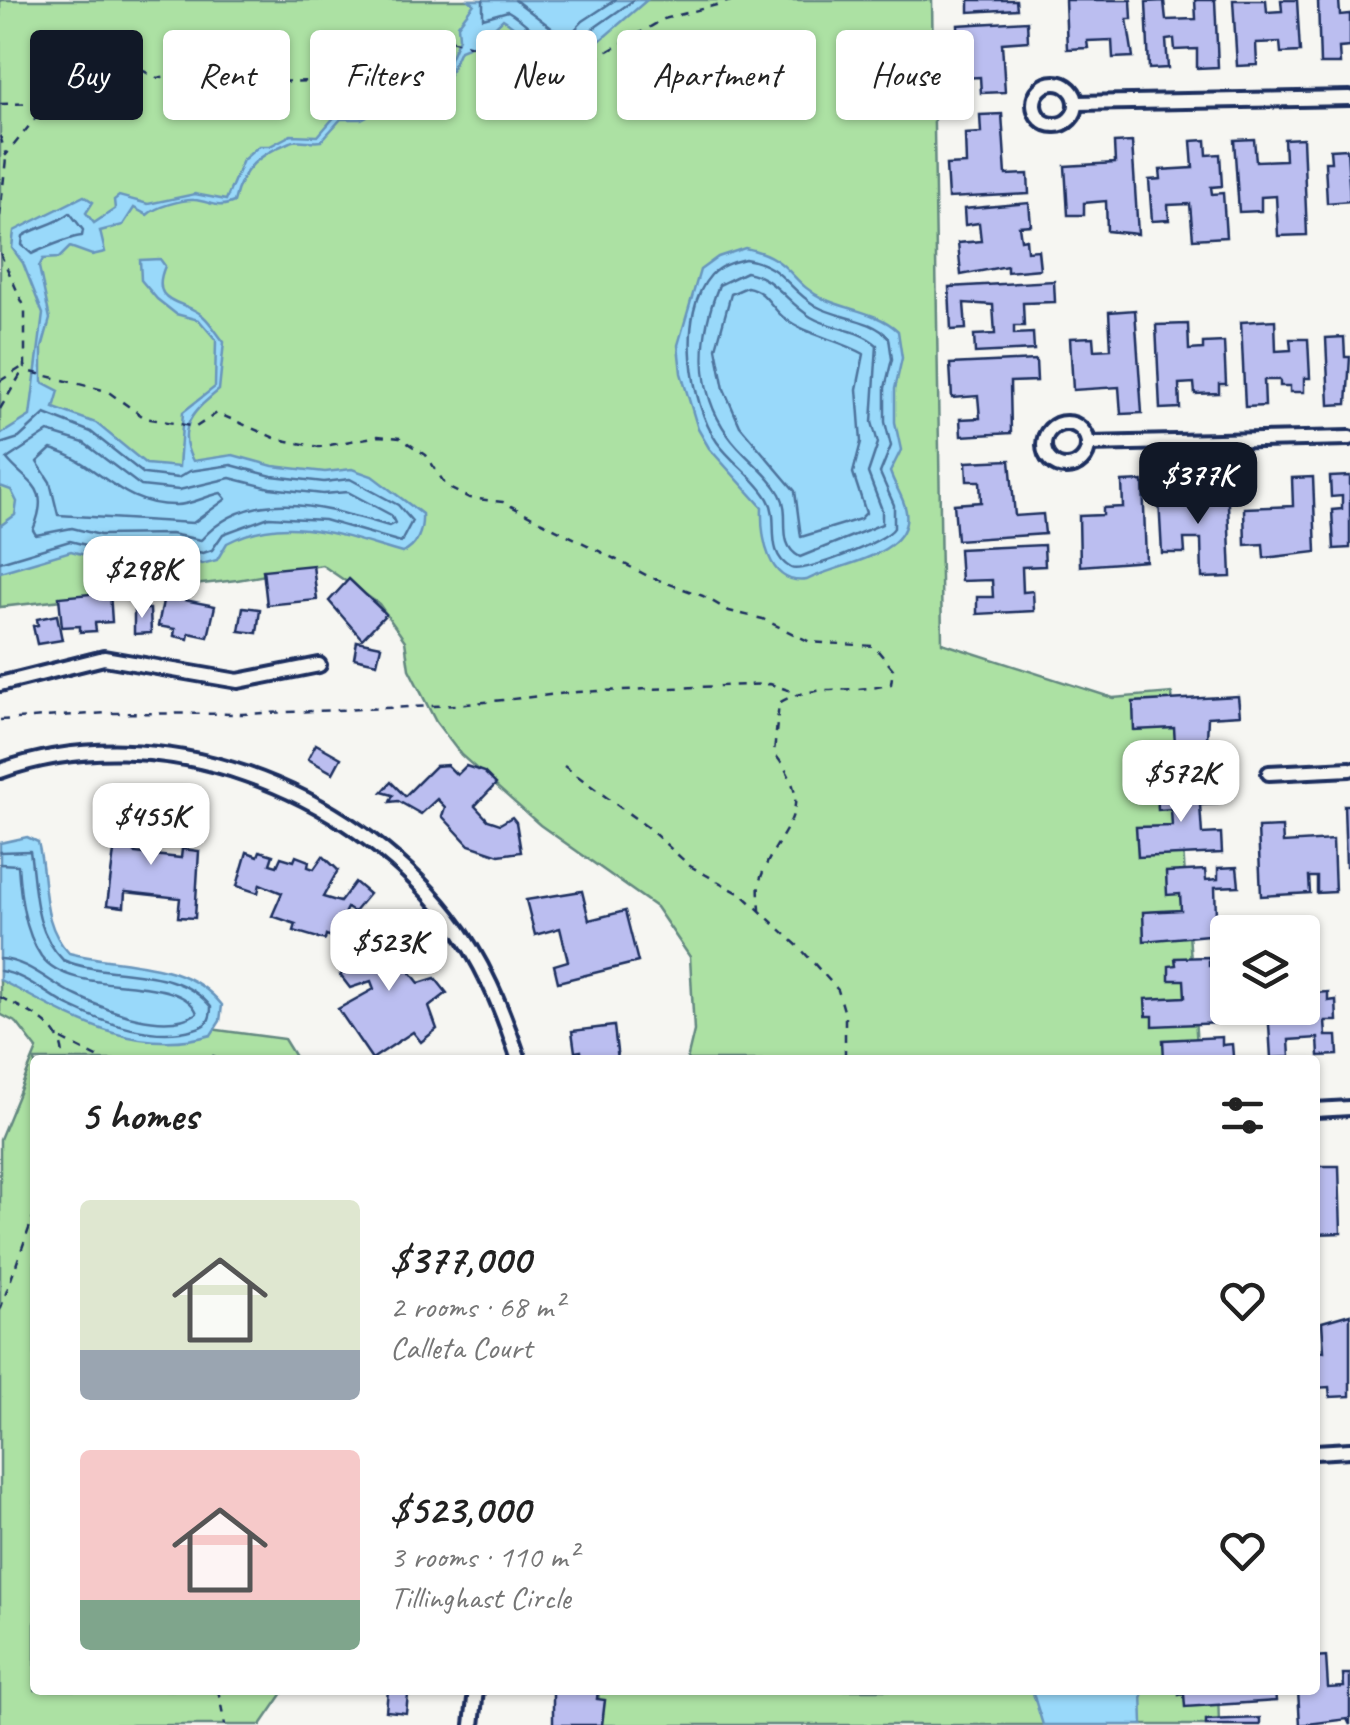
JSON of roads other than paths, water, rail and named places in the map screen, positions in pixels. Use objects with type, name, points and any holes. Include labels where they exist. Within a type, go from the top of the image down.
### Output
[{"type":"street","points":[[1076,104],[1350,98]]},
{"type":"street","points":[[1088,444],[1350,438]]},
{"type":"street","points":[[0,684],[104,658],[238,682],[319,665]]},
{"type":"street","points":[[0,771],[65,754],[119,752],[176,758],[229,768],[329,810],[368,836],[449,916],[478,958],[517,1055]]},
{"type":"street","points":[[1270,773],[1350,768]]},
{"type":"street","points":[[1320,1110],[1350,1108]]},
{"type":"street","points":[[1320,1452],[1350,1450]]},
{"type":"street","points":[[472,1725],[475,1695]]},
{"type":"water","points":[[469,0],[647,0],[597,43],[597,30],[518,30],[503,19],[492,30],[476,30],[476,44],[460,50],[456,59],[458,25],[474,4]]},
{"type":"water","points":[[332,120],[340,120],[321,141],[293,141],[261,157],[247,171],[234,202],[218,205],[183,201],[147,215],[134,208],[123,225],[100,231],[105,252],[92,255],[70,247],[59,258],[43,259],[39,267],[50,319],[42,348],[42,382],[59,391],[54,408],[96,423],[146,464],[179,467],[183,412],[215,387],[216,340],[199,320],[176,314],[141,280],[140,260],[160,259],[165,266],[161,288],[165,295],[203,316],[224,342],[219,390],[196,412],[187,429],[193,461],[233,455],[273,466],[325,472],[352,469],[372,476],[422,514],[415,543],[402,553],[336,534],[271,529],[227,543],[217,560],[202,564],[170,556],[95,558],[71,551],[0,572],[0,526],[15,515],[17,502],[11,490],[0,486],[0,435],[30,416],[43,314],[23,263],[12,248],[14,231],[84,196],[93,202],[86,213],[94,223],[115,209],[114,200],[119,196],[148,204],[195,194],[226,200],[243,160],[259,146],[270,146],[291,135],[318,136]]},
{"type":"water","points":[[745,248],[773,258],[824,299],[872,315],[898,331],[902,358],[895,389],[895,422],[901,450],[890,472],[903,501],[906,519],[902,534],[875,554],[807,580],[794,580],[775,567],[765,544],[762,507],[709,448],[698,429],[681,373],[678,345],[700,270],[718,257]]},
{"type":"water","points":[[27,837],[38,842],[49,914],[59,941],[69,953],[152,967],[190,979],[222,1005],[220,1021],[211,1035],[182,1041],[127,1037],[75,1018],[0,980],[0,843]]},
{"type":"water","points":[[1034,1695],[1142,1695],[1143,1725],[1043,1725]]}]
